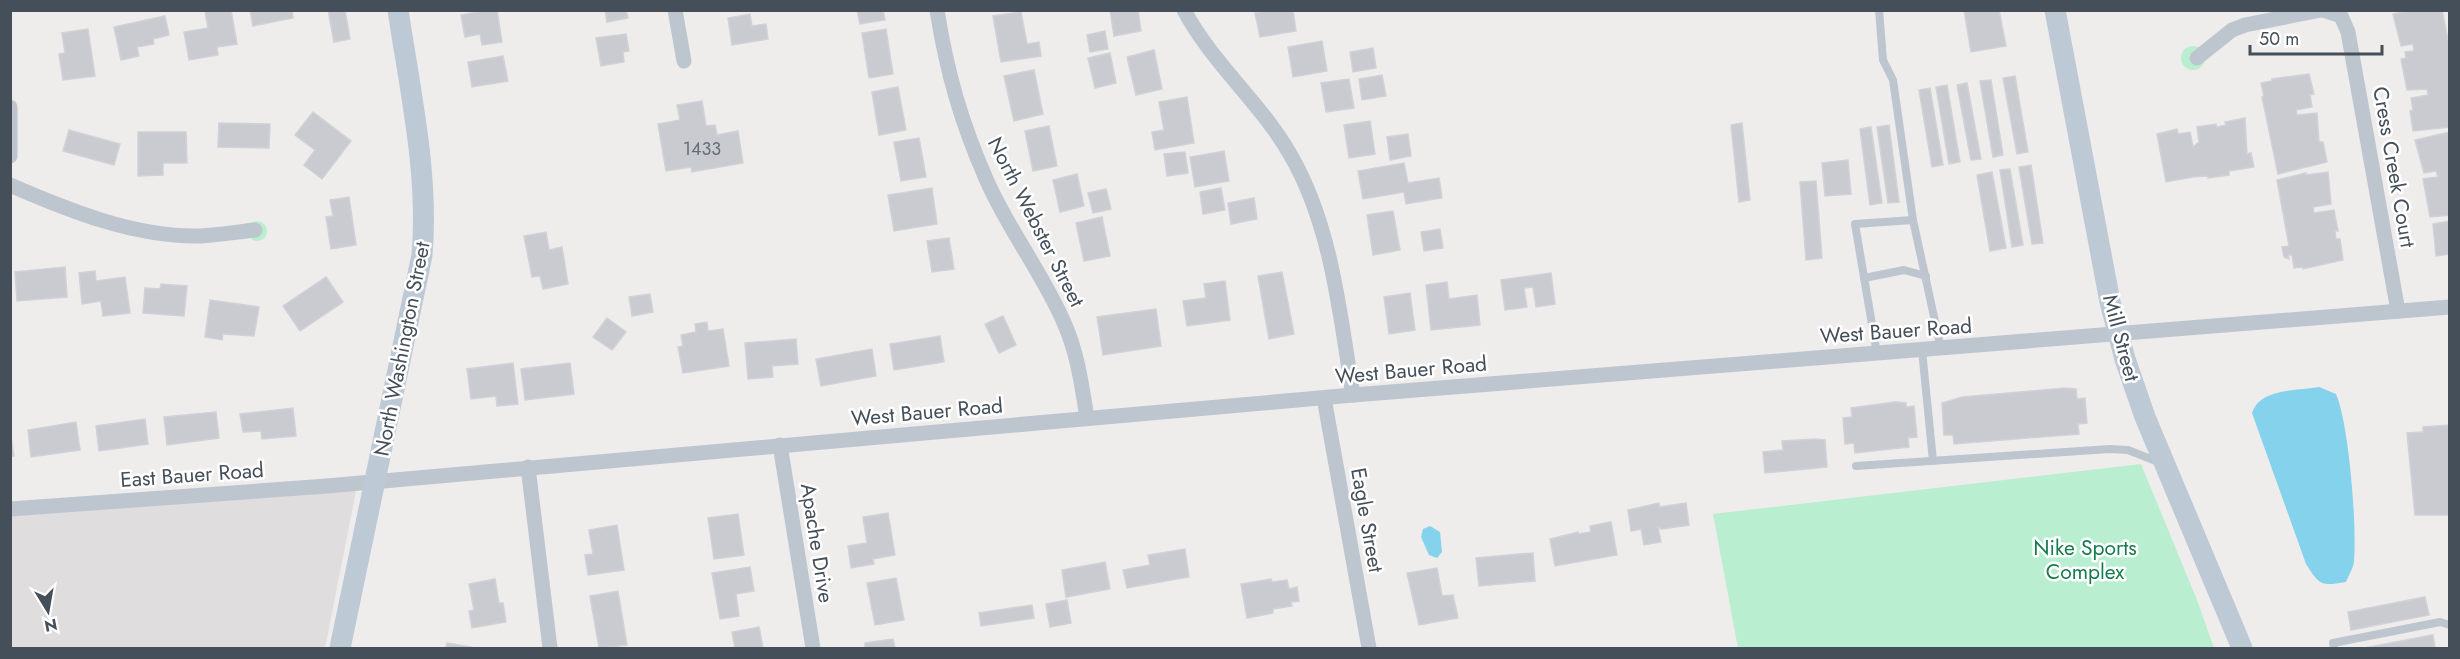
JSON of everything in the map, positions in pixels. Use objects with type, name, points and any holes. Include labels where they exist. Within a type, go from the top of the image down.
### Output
[{"type":"main road","name":"North Washington Street","points":[[340,648],[421,269],[425,222],[418,149],[398,10]]},
{"type":"main road","name":"Mill Street","points":[[2055,10],[2118,334],[2145,417],[2242,648]]},
{"type":"street","points":[[675,10],[684,61]]},
{"type":"street","name":"North Webster Street","points":[[937,10],[945,59],[959,112],[988,182],[1065,326],[1078,361],[1087,418]]},
{"type":"street","points":[[1184,10],[1225,69],[1273,128],[1289,153],[1308,192],[1320,226],[1336,290],[1353,395]]},
{"type":"street","name":"Cress Creek Court","points":[[2197,58],[2232,30],[2245,25],[2322,10],[2341,16],[2349,32],[2398,311]]},
{"type":"street","points":[[10,106],[10,156]]},
{"type":"street","points":[[10,185],[90,218],[128,227],[200,236],[255,230]]},
{"type":"street","name":"West Bauer Road","points":[[376,480],[1353,395],[2450,306]]},
{"type":"street","name":"Eagle Street","points":[[1324,398],[1369,648]]},
{"type":"street","name":"Apache Drive","points":[[780,445],[813,648]]},
{"type":"street","points":[[528,467],[550,648]]},
{"type":"street","name":"East Bauer Road","points":[[10,509],[376,480]]},
{"type":"lane","points":[[1879,10],[1883,60],[1893,80],[1913,220],[1941,349]]},
{"type":"lane","points":[[1876,354],[1855,224],[1913,220]]},
{"type":"lane","points":[[1864,278],[1904,270],[1926,276]]},
{"type":"lane","points":[[1922,350],[1933,461]]},
{"type":"lane","points":[[1856,466],[2128,450],[2165,464]]},
{"type":"lane","points":[[2334,648],[2333,643],[2440,622],[2450,625]]},
{"type":"shaded area","points":[[357,486],[325,648],[11,648],[11,514]]},
{"type":"green space","points":[[2193,46],[2202,49],[2205,58],[2202,67],[2193,70],[2184,67],[2181,58],[2184,49]]},
{"type":"green space","points":[[253,221],[261,221],[267,227],[267,235],[261,241],[253,241],[247,235],[247,227]]},
{"type":"green space","name":"Nike Sports Complex","points":[[2141,464],[2197,600],[2214,648],[1738,648],[1713,514]]},
{"type":"water","points":[[2319,387],[2336,394],[2341,408],[2353,500],[2355,544],[2353,565],[2346,582],[2331,584],[2318,580],[2306,564],[2252,413],[2256,405],[2271,395],[2290,390]]},
{"type":"water","points":[[1430,526],[1440,532],[1442,552],[1437,558],[1429,555],[1421,537],[1423,529]]},
{"type":"building","points":[[231,10],[237,44],[217,47],[218,55],[189,60],[184,32],[208,28],[205,11]]},
{"type":"building","points":[[250,10],[292,10],[293,18],[253,26]]},
{"type":"building","points":[[328,10],[345,10],[350,39],[334,42]]},
{"type":"building","points":[[497,10],[502,42],[482,45],[480,34],[465,37],[461,15]]},
{"type":"building","points":[[605,10],[626,10],[628,18],[607,22]]},
{"type":"building","points":[[857,10],[883,10],[885,20],[860,24]]},
{"type":"building","points":[[1110,10],[1138,10],[1141,31],[1114,36]]},
{"type":"building","points":[[1268,10],[1293,10],[1296,31],[1260,37],[1255,13]]},
{"type":"building","points":[[1964,10],[1999,10],[2006,46],[1971,52]]},
{"type":"building","points":[[2414,10],[2442,10],[2450,50],[2450,127],[2413,131],[2411,98],[2428,95],[2427,89],[2407,90],[2401,59],[2406,58],[2405,52],[2414,51],[2413,44],[2401,46],[2393,14]]},
{"type":"building","points":[[1021,12],[1027,44],[1039,42],[1041,56],[1001,62],[993,16]]},
{"type":"building","points":[[750,14],[752,26],[766,24],[768,39],[732,45],[728,18]]},
{"type":"building","points":[[165,16],[169,35],[153,39],[154,44],[137,47],[139,56],[121,60],[114,27]]},
{"type":"building","points":[[88,29],[95,76],[63,80],[59,54],[65,53],[62,33]]},
{"type":"building","points":[[886,29],[893,74],[869,78],[862,33]]},
{"type":"building","points":[[1105,31],[1108,49],[1090,52],[1087,35]]},
{"type":"building","points":[[626,34],[629,51],[623,52],[624,62],[601,66],[596,38]]},
{"type":"building","points":[[1322,41],[1327,71],[1293,77],[1288,47]]},
{"type":"building","points":[[1373,48],[1376,68],[1353,72],[1350,52]]},
{"type":"building","points":[[1154,50],[1162,89],[1136,95],[1127,57]]},
{"type":"building","points":[[1110,53],[1116,83],[1095,88],[1088,58]]},
{"type":"building","points":[[503,56],[508,81],[472,87],[468,62]]},
{"type":"building","points":[[1034,70],[1043,114],[1014,121],[1004,76]]},
{"type":"building","points":[[2309,74],[2314,94],[2310,95],[2312,107],[2296,110],[2297,115],[2317,113],[2319,142],[2323,142],[2327,162],[2278,174],[2261,83],[2272,81],[2272,79]]},
{"type":"building","points":[[1382,75],[1386,96],[1362,100],[1359,79]]},
{"type":"building","points":[[2015,76],[2028,152],[2017,154],[2003,78]]},
{"type":"building","points":[[1349,79],[1354,108],[1326,112],[1321,83]]},
{"type":"building","points":[[1991,80],[2003,155],[1993,157],[1980,81]]},
{"type":"building","points":[[1967,83],[1981,159],[1971,160],[1957,85]]},
{"type":"building","points":[[1947,85],[1960,162],[1949,164],[1936,87]]},
{"type":"building","points":[[898,87],[906,130],[879,135],[872,92]]},
{"type":"building","points":[[1930,88],[1943,165],[1932,167],[1919,90]]},
{"type":"building","points":[[1187,97],[1194,143],[1155,150],[1152,132],[1164,130],[1159,102]]},
{"type":"building","points":[[702,101],[706,126],[715,125],[717,135],[738,131],[743,163],[692,172],[691,167],[666,171],[658,124],[680,120],[677,105]]},
{"type":"building","points":[[313,112],[351,141],[322,179],[304,165],[315,150],[295,135]]},
{"type":"building","points":[[2245,118],[2247,154],[2251,153],[2254,167],[2229,171],[2229,175],[2208,178],[2208,176],[2193,177],[2166,182],[2157,134],[2177,129],[2178,134],[2190,132],[2193,147],[2199,142],[2197,127],[2216,124],[2217,127],[2226,125],[2225,122]]},
{"type":"building","points":[[1370,121],[1375,154],[1349,158],[1344,125]]},
{"type":"building","points":[[219,123],[270,124],[269,148],[218,147]]},
{"type":"building","points":[[1742,123],[1750,200],[1739,202],[1731,125]]},
{"type":"building","points":[[1889,125],[1899,202],[1888,203],[1877,127]]},
{"type":"building","points":[[1049,126],[1057,166],[1033,171],[1025,131]]},
{"type":"building","points":[[1871,127],[1882,203],[1870,205],[1860,129]]},
{"type":"building","points":[[69,130],[120,144],[114,165],[63,151]]},
{"type":"building","points":[[138,132],[186,132],[187,163],[163,163],[163,175],[138,176]]},
{"type":"building","points":[[2450,132],[2450,215],[2430,217],[2423,179],[2438,177],[2436,171],[2424,173],[2415,140]]},
{"type":"building","points":[[1408,134],[1411,156],[1390,160],[1387,137]]},
{"type":"building","points":[[919,138],[926,177],[901,181],[894,142]]},
{"type":"building","points":[[1224,151],[1229,181],[1195,187],[1190,157]]},
{"type":"building","points":[[1185,152],[1188,173],[1167,176],[1164,154]]},
{"type":"building","points":[[1848,160],[1851,194],[1825,196],[1822,163]]},
{"type":"building","points":[[1404,163],[1408,183],[1439,178],[1442,198],[1406,204],[1404,192],[1363,199],[1358,171]]},
{"type":"building","points":[[2031,165],[2043,243],[2032,244],[2019,167]]},
{"type":"building","points":[[2010,169],[2023,245],[2012,247],[2000,170]]},
{"type":"building","points":[[1992,172],[2006,248],[1990,251],[1977,175]]},
{"type":"building","points":[[2328,172],[2331,204],[2313,207],[2314,213],[2334,210],[2338,231],[2335,231],[2336,239],[2340,239],[2343,260],[2303,269],[2302,267],[2294,268],[2292,255],[2288,255],[2289,259],[2284,257],[2282,247],[2289,246],[2277,180],[2306,173],[2306,175]]},
{"type":"building","points":[[1077,174],[1084,206],[1060,212],[1053,180]]},
{"type":"building","points":[[1816,181],[1822,258],[1806,260],[1800,182]]},
{"type":"building","points":[[932,188],[937,224],[894,231],[888,195]]},
{"type":"building","points":[[1221,188],[1225,210],[1203,214],[1200,192]]},
{"type":"building","points":[[1106,189],[1111,209],[1093,213],[1088,193]]},
{"type":"building","points":[[349,197],[356,245],[331,249],[326,217],[333,216],[330,200]]},
{"type":"building","points":[[1254,198],[1257,219],[1231,224],[1228,203]]},
{"type":"building","points":[[1393,211],[1400,250],[1373,255],[1367,215]]},
{"type":"building","points":[[1102,217],[1110,256],[1084,261],[1076,223]]},
{"type":"building","points":[[2450,221],[2450,254],[2436,256],[2433,224]]},
{"type":"building","points":[[1440,229],[1443,248],[1424,251],[1421,232]]},
{"type":"building","points":[[546,232],[549,250],[562,247],[568,284],[543,289],[540,276],[532,277],[524,236]]},
{"type":"building","points":[[949,238],[954,269],[932,272],[927,241]]},
{"type":"building","points":[[65,267],[67,297],[17,301],[15,272]]},
{"type":"building","points":[[95,271],[96,281],[125,277],[130,313],[103,316],[101,301],[82,304],[79,273]]},
{"type":"building","points":[[1282,272],[1294,334],[1269,339],[1258,276]]},
{"type":"building","points":[[1551,273],[1555,304],[1536,307],[1533,287],[1524,288],[1527,307],[1505,310],[1501,280]]},
{"type":"building","points":[[326,277],[343,302],[300,331],[283,306]]},
{"type":"building","points":[[1225,281],[1230,320],[1187,326],[1183,301],[1206,298],[1204,284]]},
{"type":"building","points":[[1447,282],[1449,299],[1477,295],[1480,325],[1431,330],[1426,285]]},
{"type":"building","points":[[161,284],[187,286],[184,316],[143,313],[145,288],[160,289]]},
{"type":"building","points":[[1410,293],[1415,330],[1389,334],[1384,297]]},
{"type":"building","points":[[650,294],[653,312],[632,316],[629,297]]},
{"type":"building","points":[[210,300],[259,307],[254,336],[223,334],[222,340],[205,337]]},
{"type":"building","points":[[1156,309],[1161,346],[1103,355],[1097,317]]},
{"type":"building","points":[[1003,316],[1016,345],[999,353],[985,324]]},
{"type":"building","points":[[607,318],[626,332],[612,350],[593,337]]},
{"type":"building","points":[[707,322],[708,331],[723,329],[729,366],[683,373],[678,347],[683,346],[681,335],[696,332],[695,324]]},
{"type":"building","points":[[940,336],[944,362],[894,370],[890,344]]},
{"type":"building","points":[[796,339],[798,364],[772,366],[773,377],[748,379],[745,343]]},
{"type":"building","points":[[872,349],[876,376],[821,386],[816,359]]},
{"type":"building","points":[[513,363],[518,404],[497,406],[496,396],[471,399],[467,369]]},
{"type":"building","points":[[570,363],[574,394],[525,400],[521,369]]},
{"type":"building","points":[[2076,389],[2077,399],[2085,398],[2087,423],[2078,424],[2079,434],[1954,444],[1953,435],[1944,435],[1942,403],[1962,397]]},
{"type":"building","points":[[1895,402],[1906,403],[1906,407],[1914,406],[1917,437],[1908,438],[1909,447],[1855,453],[1854,443],[1845,444],[1843,418],[1852,417],[1851,408]]},
{"type":"building","points":[[293,408],[296,436],[262,439],[261,431],[243,432],[240,414]]},
{"type":"building","points":[[216,412],[219,438],[167,445],[164,417]]},
{"type":"building","points":[[145,419],[148,444],[99,451],[96,426]]},
{"type":"building","points":[[76,422],[80,450],[31,457],[28,430]]},
{"type":"building","points":[[2449,425],[2450,515],[2415,515],[2407,433],[2423,432],[2423,427]]},
{"type":"building","points":[[10,432],[14,456],[10,456]]},
{"type":"building","points":[[1825,440],[1827,467],[1765,473],[1763,452],[1783,450],[1782,441]]},
{"type":"building","points":[[1659,503],[1659,507],[1686,503],[1689,525],[1662,529],[1658,527],[1661,542],[1644,545],[1641,529],[1631,531],[1628,510]]},
{"type":"building","points":[[888,513],[895,555],[873,559],[874,564],[851,568],[848,546],[867,543],[863,517]]},
{"type":"building","points":[[738,514],[744,555],[714,559],[708,518]]},
{"type":"building","points":[[1611,522],[1617,555],[1555,566],[1550,539],[1578,532],[1578,534],[1591,532],[1590,526]]},
{"type":"building","points":[[617,525],[624,570],[588,575],[585,555],[593,554],[589,530]]},
{"type":"building","points":[[1185,549],[1189,577],[1127,588],[1123,570],[1150,565],[1148,555]]},
{"type":"building","points":[[1533,553],[1535,581],[1479,586],[1476,558]]},
{"type":"building","points":[[1105,562],[1110,589],[1066,597],[1062,570]]},
{"type":"building","points":[[750,567],[754,591],[736,594],[739,616],[720,619],[712,573]]},
{"type":"building","points":[[1437,568],[1442,596],[1453,595],[1458,618],[1419,625],[1407,573]]},
{"type":"building","points":[[896,578],[904,620],[875,625],[867,583]]},
{"type":"building","points":[[495,579],[499,603],[503,603],[506,622],[472,628],[469,611],[474,610],[469,584]]},
{"type":"building","points":[[1271,579],[1272,582],[1287,580],[1289,589],[1297,587],[1299,601],[1291,602],[1292,606],[1273,609],[1273,613],[1247,618],[1241,584]]},
{"type":"building","points":[[618,591],[627,645],[599,648],[590,596]]},
{"type":"building","points":[[2425,597],[2429,615],[2351,630],[2348,612]]},
{"type":"building","points":[[1067,600],[1071,623],[1050,627],[1046,604]]},
{"type":"building","points":[[1032,605],[1034,618],[981,626],[979,613]]},
{"type":"building","points":[[759,627],[763,648],[735,648],[732,632]]},
{"type":"building","points":[[2433,635],[2435,648],[2364,648]]},
{"type":"building","points":[[893,639],[895,648],[865,648],[865,643]]},
{"type":"building","points":[[447,643],[471,647],[446,648]]}]
